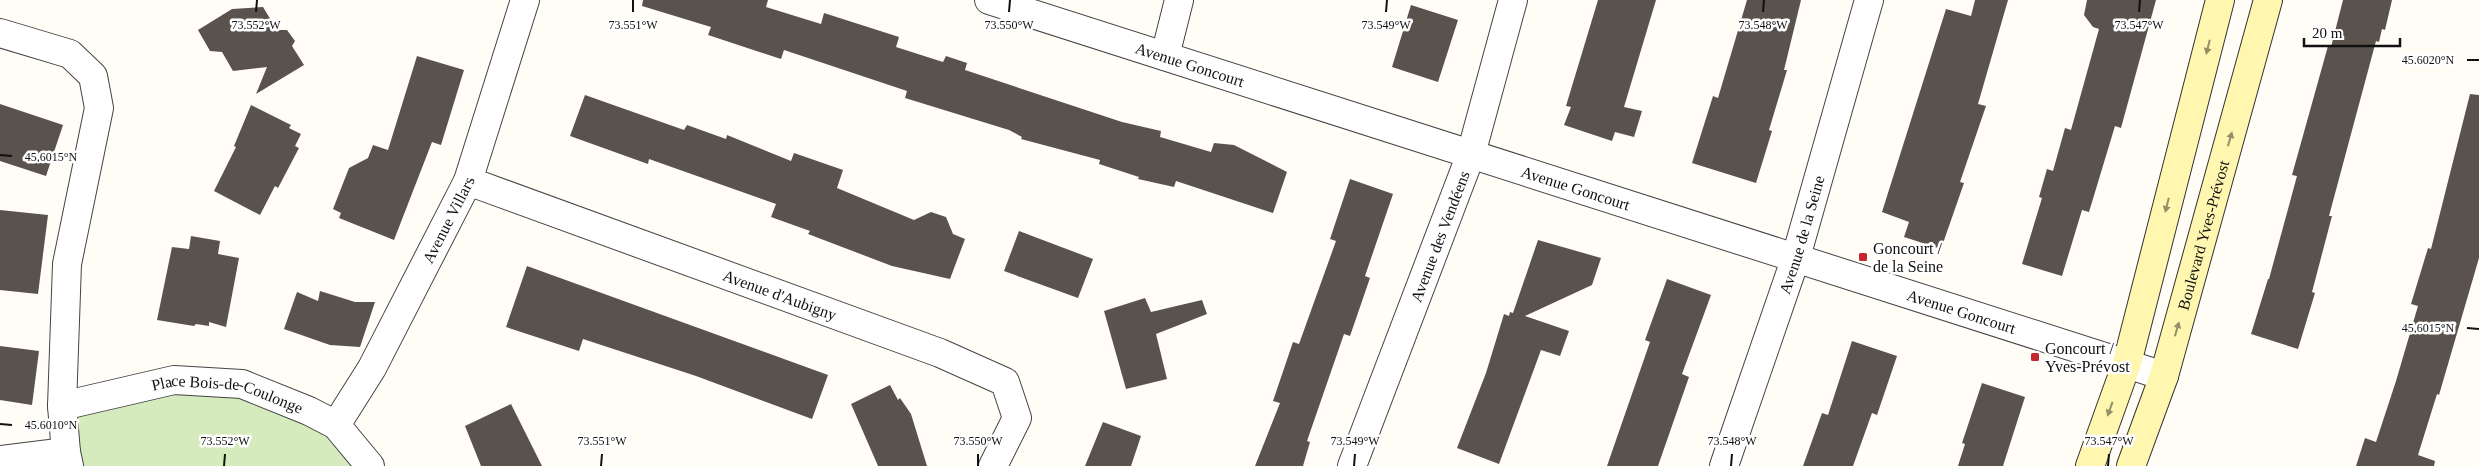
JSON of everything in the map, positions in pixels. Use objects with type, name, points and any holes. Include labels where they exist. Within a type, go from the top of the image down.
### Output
[{"type":"street","name":"Avenue Villars","points":[[336,425],[372,368],[468,181],[524,0]]},
{"type":"street","name":"Avenue Goncourt","points":[[989,0],[2164,376]]},
{"type":"street","points":[[1165,56],[1179,0]]},
{"type":"street","name":"Avenue des Vendéens","points":[[1352,466],[1471,154],[1514,0]]},
{"type":"street","name":"Avenue de la Seine","points":[[1724,466],[1796,257],[1868,0]]},
{"type":"street","points":[[2090,466],[2127,363],[2220,0]]},
{"type":"street","name":"Boulevard Yves-Prévost","points":[[2131,466],[2164,376],[2268,0]]},
{"type":"street","points":[[0,33],[70,54],[93,76],[99,108],[94,143],[67,264],[62,406],[68,459],[0,460]]},
{"type":"street","name":"Avenue d'Aubigny","points":[[468,181],[940,353],[1005,382],[1017,418],[993,466]]},
{"type":"street","name":"Place Bois-de-Coulonge","points":[[62,406],[174,380],[242,384],[309,411],[336,425],[370,466]]},
{"type":"green space","points":[[174,380],[309,411],[370,466],[69,466],[62,406]]},
{"type":"building","points":[[643,0],[768,0],[766,7],[821,24],[824,13],[899,37],[896,47],[943,62],[946,56],[967,63],[965,70],[1122,122],[1161,131],[1160,137],[1211,152],[1214,143],[1234,145],[1287,172],[1273,213],[1176,181],[1174,187],[1138,179],[1139,177],[1099,164],[1100,160],[1021,139],[1022,137],[1009,130],[905,98],[907,91],[784,50],[781,59],[708,35],[711,27],[642,6]]},
{"type":"building","points":[[1598,0],[1656,0],[1624,107],[1642,111],[1634,137],[1615,132],[1612,141],[1564,125],[1571,107],[1566,106]]},
{"type":"building","points":[[1747,0],[1801,0],[1784,70],[1787,70],[1769,130],[1772,131],[1756,183],[1692,163],[1713,96],[1718,98]]},
{"type":"building","points":[[1975,0],[2008,0],[1978,104],[1986,106],[1960,182],[1964,183],[1941,249],[1904,237],[1909,222],[1882,212],[1946,9],[1971,16]]},
{"type":"building","points":[[2087,0],[2156,0],[2121,128],[2115,126],[2089,212],[2082,210],[2062,276],[2022,264],[2042,198],[2039,197],[2047,169],[2053,171],[2065,128],[2071,130],[2099,29],[2093,27],[2084,15]]},
{"type":"building","points":[[2343,0],[2392,0],[2385,30],[2382,29],[2379,42],[2376,41],[2329,216],[2332,216],[2312,292],[2315,293],[2298,349],[2251,334],[2269,279],[2297,176],[2292,175],[2328,46],[2331,47]]},
{"type":"building","points":[[1411,5],[1458,20],[1438,82],[1392,67]]},
{"type":"building","points":[[263,7],[277,30],[287,30],[295,41],[292,46],[304,65],[256,94],[267,67],[233,71],[222,52],[210,51],[198,30],[232,9]]},
{"type":"building","points":[[417,56],[464,70],[441,145],[432,142],[394,240],[339,218],[341,213],[333,209],[349,168],[368,158],[373,145],[388,150]]},
{"type":"building","points":[[2470,94],[2479,95],[2479,258],[2439,395],[2437,394],[2418,455],[2435,461],[2434,466],[2356,466],[2365,438],[2376,442],[2396,381],[2418,306],[2411,304],[2428,248],[2431,249]]},
{"type":"building","points":[[585,95],[684,130],[687,125],[726,139],[727,135],[791,161],[794,153],[843,170],[837,188],[914,220],[931,212],[946,217],[953,234],[965,239],[950,279],[892,266],[808,234],[810,231],[771,217],[776,204],[649,159],[648,164],[570,136]]},
{"type":"building","points":[[0,104],[63,125],[46,176],[0,161]]},
{"type":"building","points":[[251,105],[291,125],[289,128],[301,134],[295,146],[299,148],[278,188],[275,186],[260,215],[214,191],[236,147],[234,146]]},
{"type":"building","points":[[1350,179],[1393,194],[1365,276],[1370,278],[1350,336],[1344,334],[1307,441],[1310,442],[1303,466],[1255,466],[1280,403],[1273,401],[1293,342],[1299,344],[1336,241],[1330,239]]},
{"type":"building","points":[[0,210],[48,215],[38,294],[0,290]]},
{"type":"building","points":[[1019,231],[1093,259],[1078,298],[1004,271]]},
{"type":"building","points":[[191,236],[220,241],[218,254],[239,258],[226,327],[209,322],[209,326],[196,324],[194,326],[157,320],[172,247],[189,249]]},
{"type":"building","points":[[1538,240],[1601,258],[1592,285],[1525,316],[1569,331],[1560,356],[1541,350],[1499,464],[1457,448],[1486,373],[1504,314],[1509,316],[1510,312],[1513,313]]},
{"type":"building","points":[[527,266],[828,375],[812,419],[696,376],[583,339],[579,351],[506,327]]},
{"type":"building","points":[[1667,279],[1711,295],[1682,374],[1689,377],[1658,466],[1607,466],[1650,342],[1645,340]]},
{"type":"building","points":[[320,291],[355,302],[375,302],[360,347],[330,345],[284,329],[297,292],[318,301]]},
{"type":"building","points":[[1145,298],[1151,312],[1202,300],[1207,314],[1156,334],[1167,379],[1126,389],[1104,311]]},
{"type":"building","points":[[1852,341],[1897,356],[1877,415],[1872,413],[1853,466],[1803,466],[1822,413],[1828,415]]},
{"type":"building","points":[[0,346],[39,351],[32,405],[0,400]]},
{"type":"building","points":[[1982,383],[2025,397],[2003,466],[1958,466],[1965,444],[1962,443]]},
{"type":"building","points":[[890,385],[898,400],[900,398],[911,414],[927,466],[878,466],[851,404]]},
{"type":"building","points":[[511,404],[542,466],[481,466],[465,426]]},
{"type":"building","points":[[1103,422],[1141,436],[1131,466],[1085,466]]},
{"type":"place","name":"Goncourt / de la Seine","points":[[1863,257]]},
{"type":"place","name":"Goncourt / Yves-Prévost","points":[[2035,357]]}]
